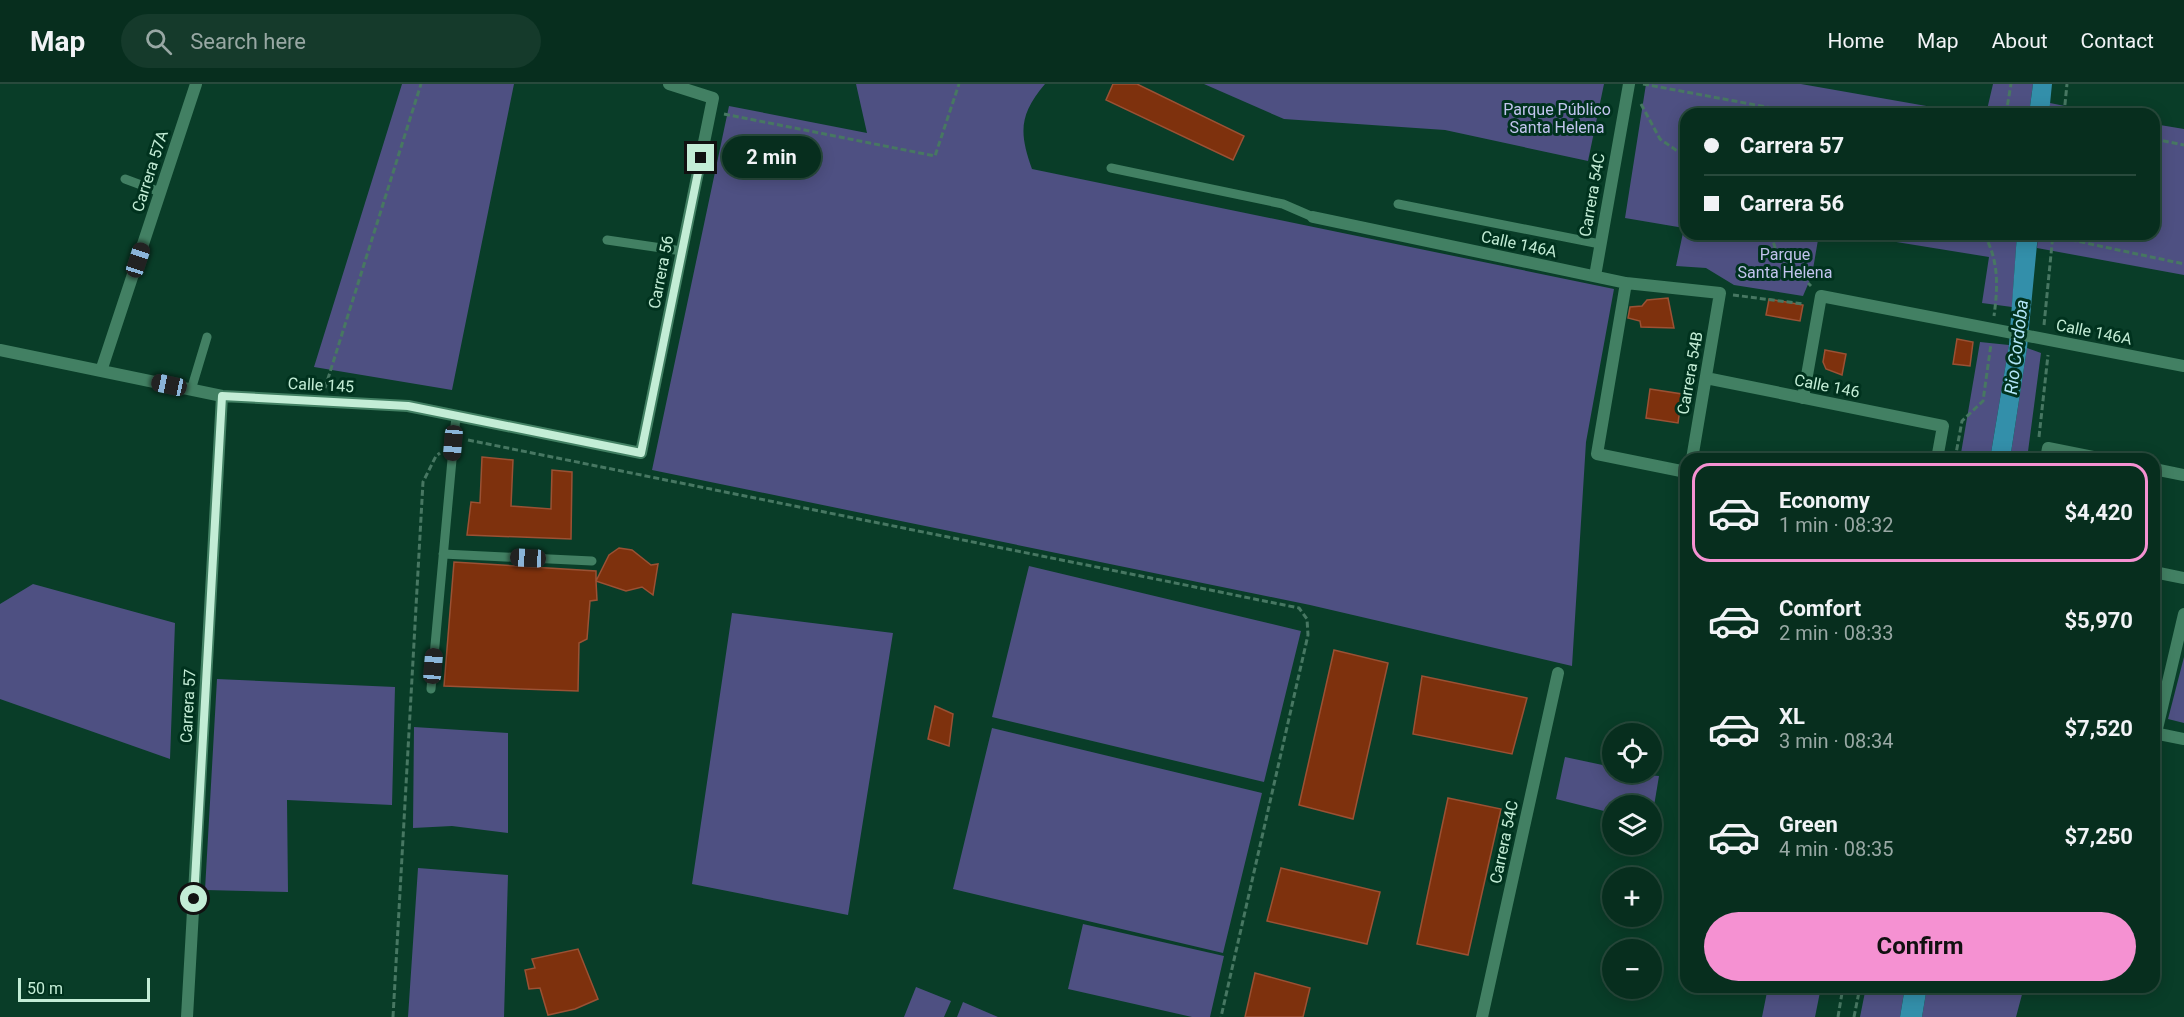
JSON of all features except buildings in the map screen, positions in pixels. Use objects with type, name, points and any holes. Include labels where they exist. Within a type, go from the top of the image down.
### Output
[{"type":"street","name":"Carrera 57A","points":[[101,371],[196,84]]},
{"type":"street","points":[[669,84],[682,86]]},
{"type":"street","name":"Carrera 54C","points":[[1594,276],[1629,84]]},
{"type":"street","name":"Carrera 56","points":[[641,453],[713,98],[682,86]]},
{"type":"street","name":"Calle 146A","points":[[1313,218],[1626,283],[1720,293]]},
{"type":"street","points":[[1626,283],[1597,454],[1680,471]]},
{"type":"street","name":"Carrera 54B","points":[[1693,453],[1720,293]]},
{"type":"street","points":[[1803,398],[1820,301]]},
{"type":"street","name":"Calle 146A","points":[[1820,301],[2006,332],[2184,366]]},
{"type":"street","name":"Calle 145","points":[[0,350],[222,396],[408,406],[641,453]]},
{"type":"street","name":"Calle 146","points":[[1706,378],[1943,426],[1938,453]]},
{"type":"street","name":"Carrera 57","points":[[188,1017],[222,396]]},
{"type":"street","points":[[2160,470],[2184,475]]},
{"type":"street","points":[[2160,573],[2184,578]]},
{"type":"street","points":[[2160,712],[2184,614]]},
{"type":"street","name":"Carrera 54C","points":[[1482,1017],[1558,673]]},
{"type":"street","points":[[2160,734],[2184,739]]},
{"type":"lane","points":[[1111,168],[1283,204],[1313,218]]},
{"type":"lane","points":[[125,179],[160,192]]},
{"type":"lane","points":[[1398,204],[1600,244]]},
{"type":"lane","points":[[607,240],[682,250]]},
{"type":"lane","points":[[191,390],[207,337]]},
{"type":"lane","points":[[431,689],[456,416]]},
{"type":"lane","points":[[443,554],[592,561]]},
{"type":"path","points":[[321,402],[421,84]]},
{"type":"path","points":[[711,112],[935,156],[958,84]]},
{"type":"path","points":[[1641,84],[1771,108]]},
{"type":"path","points":[[2007,108],[2011,84]]},
{"type":"path","points":[[2065,108],[2067,84]]},
{"type":"path","points":[[1640,102],[1659,139],[1680,154]]},
{"type":"path","points":[[2160,140],[2184,145]]},
{"type":"path","points":[[1773,240],[1776,251],[1820,301]]},
{"type":"path","points":[[2047,453],[2038,435],[2053,240]]},
{"type":"path","points":[[2076,240],[2184,264]]},
{"type":"path","points":[[1720,293],[1820,301]]},
{"type":"path","points":[[1956,453],[1962,421]]},
{"type":"path","points":[[393,1017],[423,482],[436,456],[453,443],[469,440],[1299,608],[1307,619],[1308,635],[1221,1017]]},
{"type":"path","points":[[1838,1017],[1843,993]]},
{"type":"path","points":[[1854,1017],[1859,993]]},
{"type":"green space","points":[[402,84],[514,84],[452,390],[314,367]]},
{"type":"green space","points":[[856,84],[1045,84],[1030,105],[1024,124],[1025,144],[1032,169],[1614,289],[1586,442],[1572,666],[1310,605],[652,470],[729,106],[867,133]]},
{"type":"green space","name":"Parque Público Santa Helena","points":[[1204,84],[1604,84],[1588,161],[1445,130],[1284,119]]},
{"type":"green space","name":"Parque Santa Helena","points":[[1646,84],[1801,84],[1938,108],[1680,108],[1680,227],[1625,218]]},
{"type":"green space","points":[[1993,84],[2033,84],[2030,108],[1987,108]]},
{"type":"green space","points":[[2050,103],[2075,108],[2050,108]]},
{"type":"green space","points":[[2160,125],[2184,129],[2184,275],[2037,248],[2038,240],[2160,240]]},
{"type":"green space","name":"Parque Santa Helena","points":[[1681,240],[1818,240],[1812,275],[1803,296],[1734,285],[1706,268],[1676,266]]},
{"type":"green space","name":"Parque Santa Helena","points":[[1884,240],[2017,240],[2012,307],[1982,303],[1989,257]]},
{"type":"green space","points":[[1980,342],[2009,345],[1991,453],[1961,453]]},
{"type":"green space","points":[[2027,348],[2041,353],[2028,453],[2011,453]]},
{"type":"green space","points":[[1029,566],[1301,631],[1264,782],[992,717]]},
{"type":"green space","points":[[33,584],[175,623],[170,759],[0,699],[0,604]]},
{"type":"green space","points":[[732,613],[893,633],[848,915],[692,884]]},
{"type":"green space","points":[[2184,657],[2184,723],[2168,719]]},
{"type":"green space","points":[[217,679],[395,687],[392,805],[287,800],[288,892],[205,890]]},
{"type":"green space","points":[[414,727],[508,733],[508,833],[452,826],[413,828]]},
{"type":"green space","points":[[992,728],[1262,793],[1223,953],[953,889]]},
{"type":"green space","points":[[1565,757],[1602,765],[1602,783],[1658,783],[1656,795],[1602,795],[1602,810],[1556,799]]},
{"type":"green space","points":[[418,868],[508,875],[504,1017],[408,1017]]},
{"type":"green space","points":[[1083,924],[1224,956],[1210,1017],[1192,1017],[1068,989]]},
{"type":"green space","points":[[916,987],[951,1001],[944,1017],[904,1017]]},
{"type":"green space","points":[[1767,993],[1820,993],[1815,1017],[1762,1017]]},
{"type":"green space","points":[[1865,993],[1904,993],[1900,1017],[1860,1017]]},
{"type":"green space","points":[[1926,993],[2022,993],[2016,1017],[1922,1017]]},
{"type":"green space","points":[[963,1002],[998,1017],[957,1017]]},
{"type":"water","points":[[2033,84],[2052,84],[2050,108],[2030,108]]},
{"type":"water","name":"Rio Cordoba","points":[[2017,240],[2037,240],[2027,348],[2011,453],[1991,453],[2009,345]]},
{"type":"water","points":[[1904,993],[1926,993],[1922,1017],[1900,1017]]},
{"type":"route","points":[[194,899],[222,396],[408,406],[641,453],[701,158]]}]
